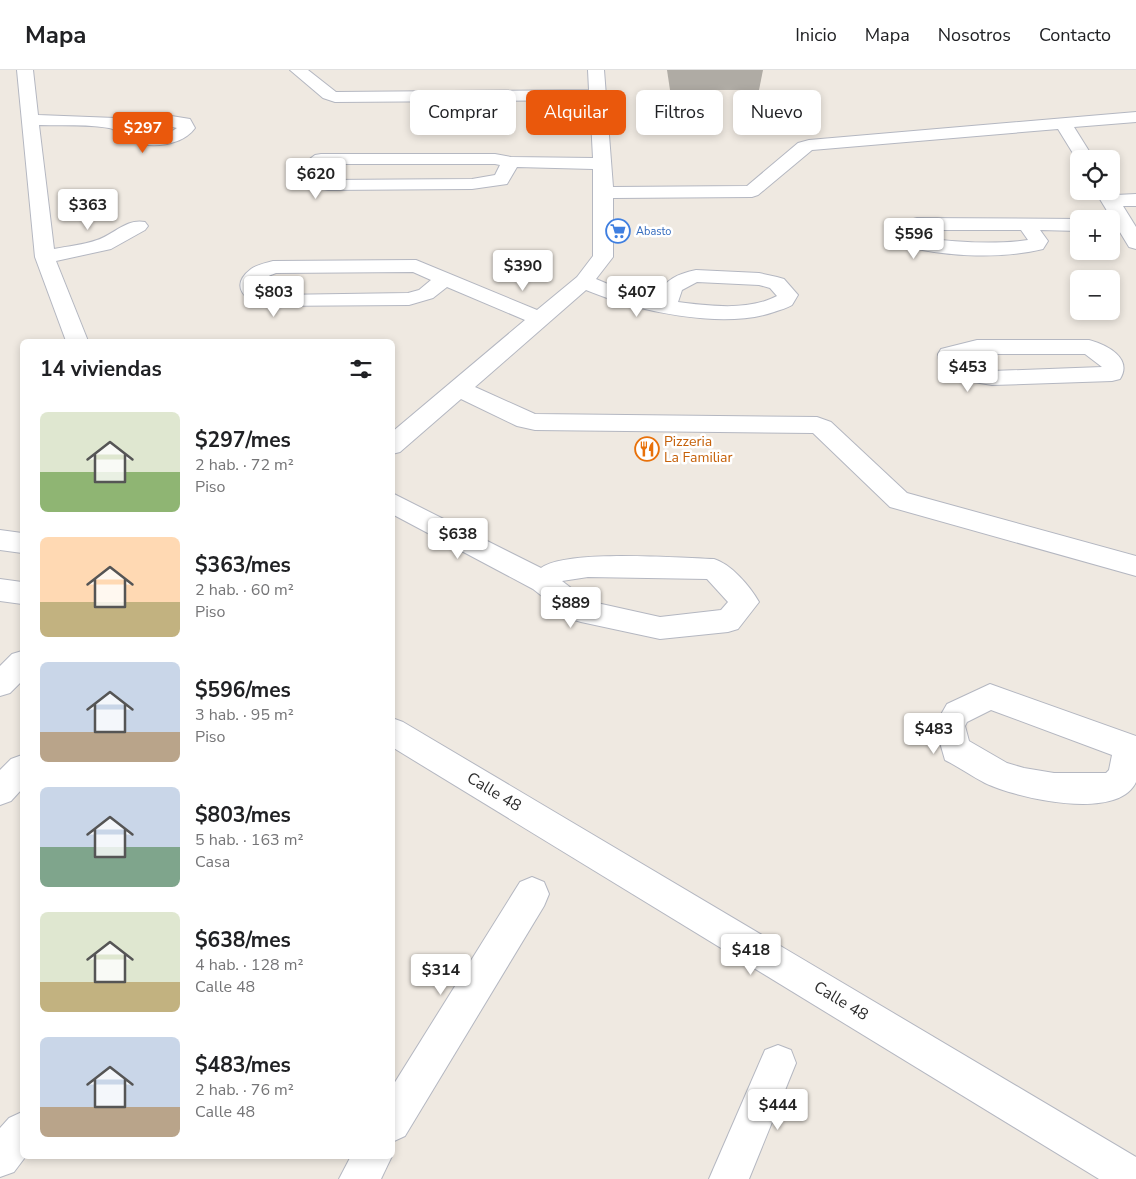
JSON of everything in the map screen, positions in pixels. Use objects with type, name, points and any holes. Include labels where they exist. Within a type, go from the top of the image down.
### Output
[{"type":"street","points":[[25,70],[45,257],[76,339]]},
{"type":"street","points":[[298,70],[328,96],[335,97],[526,96]]},
{"type":"street","points":[[596,70],[598,90]]},
{"type":"street","points":[[604,194],[752,191],[804,147],[809,145],[1136,117]]},
{"type":"street","points":[[31,120],[115,123]]},
{"type":"street","points":[[1063,123],[1080,150]]},
{"type":"street","points":[[395,443],[584,281],[603,257],[604,194],[601,135]]},
{"type":"street","points":[[511,162],[501,180],[472,184],[328,185],[304,181],[304,170],[321,159],[495,159],[511,162],[603,164]]},
{"type":"street","points":[[1120,198],[1136,200]]},
{"type":"street","points":[[1026,224],[1038,241],[1036,245],[1006,250],[952,248],[916,243],[908,234],[917,224],[1026,224],[1070,225]]},
{"type":"street","points":[[45,257],[104,245],[138,226]]},
{"type":"street","points":[[1120,229],[1136,243]]},
{"type":"street","points":[[445,278],[426,294],[409,299],[278,301],[265,300],[252,294],[252,281],[258,274],[273,267],[416,266],[445,278],[540,319]]},
{"type":"street","points":[[584,281],[616,295],[667,307],[706,312],[758,310],[784,301],[788,295],[777,283],[768,281],[696,276],[678,282],[669,291],[667,307]]},
{"type":"street","points":[[1112,374],[1113,362],[1089,347],[977,347],[949,354],[952,372],[992,378],[1136,375]]},
{"type":"street","points":[[458,388],[525,420],[535,422],[817,424],[824,428],[899,500],[1136,566]]},
{"type":"street","points":[[395,504],[542,581],[581,611],[660,628],[728,621],[745,602],[714,569],[588,567],[556,571],[542,581]]},
{"type":"street","points":[[0,540],[20,543]]},
{"type":"street","points":[[0,590],[20,593]]},
{"type":"street","points":[[0,684],[20,665]]},
{"type":"street","points":[[990,697],[1132,748],[1123,777],[1113,787],[1088,789],[1041,786],[997,773],[956,750],[950,725],[957,713],[990,697]]},
{"type":"street","name":"Calle 48","points":[[395,733],[1136,1179]]},
{"type":"street","points":[[0,791],[20,771]]},
{"type":"street","points":[[395,1119],[532,894]]},
{"type":"street","points":[[729,1179],[778,1063]]},
{"type":"street","points":[[0,1158],[20,1133]]},
{"type":"street","points":[[359,1179],[370,1159]]},
{"type":"place","name":"Abasto","points":[[618,231]]},
{"type":"place","name":"Pizzeria La Familiar","points":[[647,449]]}]
